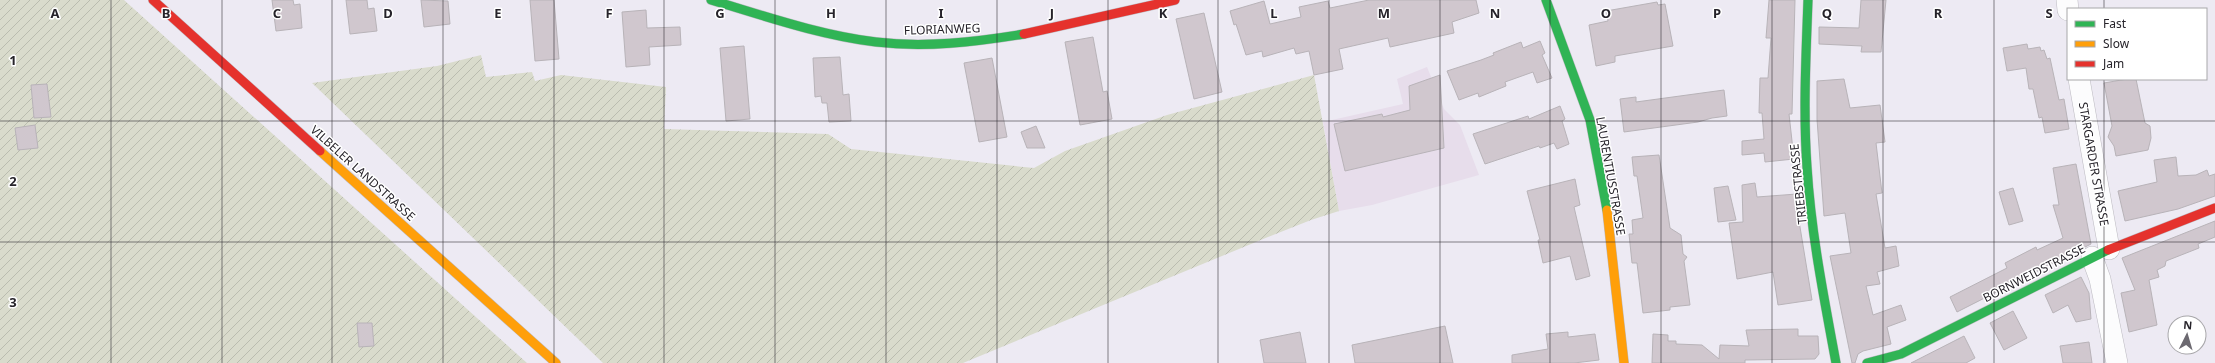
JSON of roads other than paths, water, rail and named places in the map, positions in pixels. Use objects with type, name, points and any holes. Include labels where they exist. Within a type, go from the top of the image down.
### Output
[{"type":"street","name":"VILBELER LANDSTRASSE","points":[[153,0],[556,363]]},
{"type":"street","name":"FLORIANWEG","points":[[711,0],[805,29],[870,41],[911,44],[964,42],[1014,36],[1175,0]]},
{"type":"street","name":"LAURENTIUSSTRASSE","points":[[1546,0],[1590,120],[1607,211],[1624,363]]},
{"type":"street","name":"TRIEBSTRASSE","points":[[1808,0],[1804,97],[1805,141],[1813,220],[1836,363]]},
{"type":"street","name":"STARGARDER STRASSE","points":[[2079,80],[2101,253],[2100,279],[2117,363]]},
{"type":"street","name":"BORNWEIDSTRASSE","points":[[1867,363],[1901,354],[2101,253],[2215,208]]}]
